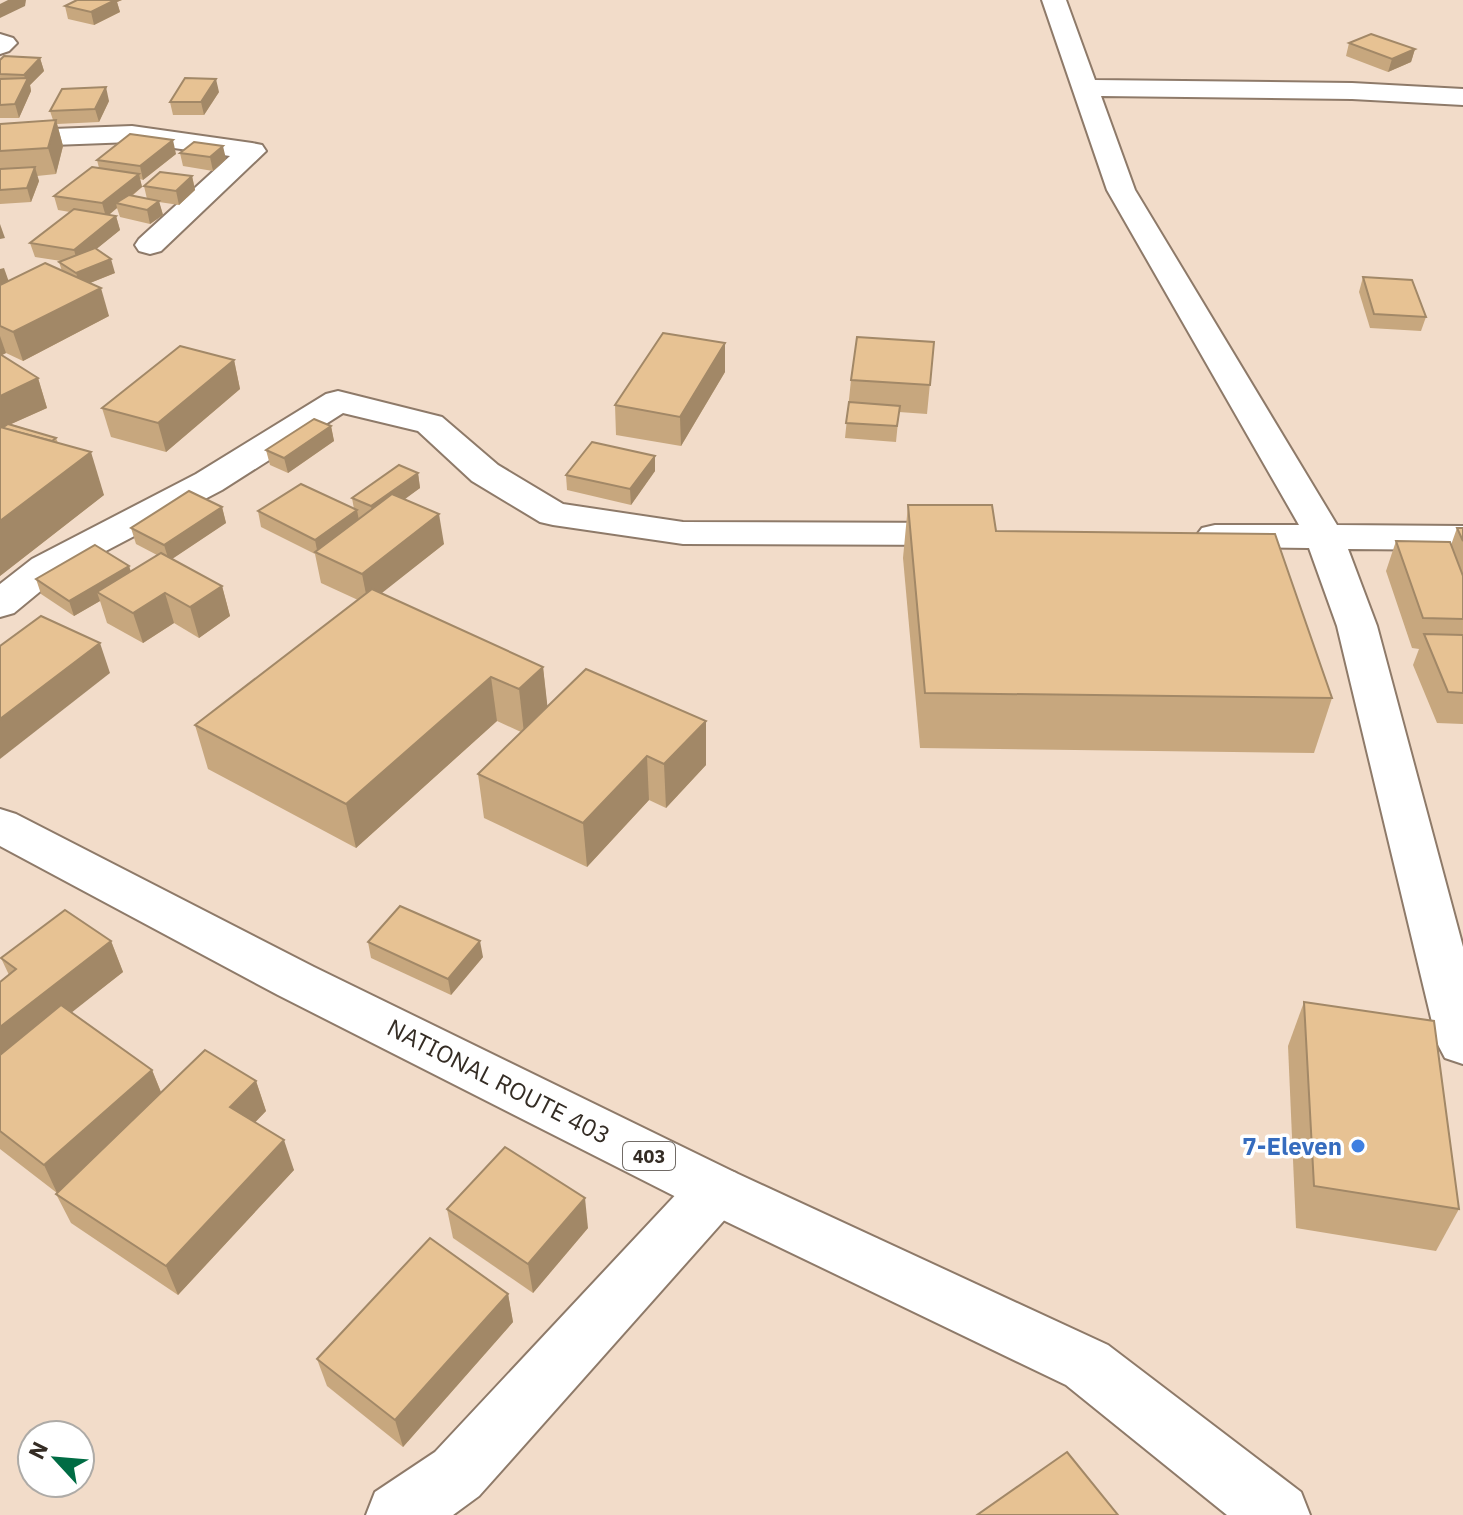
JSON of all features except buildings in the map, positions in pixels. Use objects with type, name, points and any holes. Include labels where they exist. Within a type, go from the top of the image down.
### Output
[{"type":"main road","points":[[1054,0],[1121,190],[1324,536],[1357,626],[1463,1043]]},
{"type":"main road","points":[[1084,88],[1352,91],[1463,97]]},
{"type":"main road","points":[[0,139],[132,134],[252,151],[150,245]]},
{"type":"main road","points":[[0,604],[46,567],[209,482],[338,401],[430,424],[485,473],[553,514],[683,533],[996,535]]},
{"type":"main road","points":[[1183,536],[1463,538]]},
{"type":"main road","name":"NATIONAL ROUTE 403","points":[[0,826],[296,981],[716,1190],[1087,1365],[1278,1515]]},
{"type":"main road","points":[[398,1515],[457,1474],[716,1190]]},
{"type":"place","name":"7-Eleven","points":[[1358,1146]]}]
